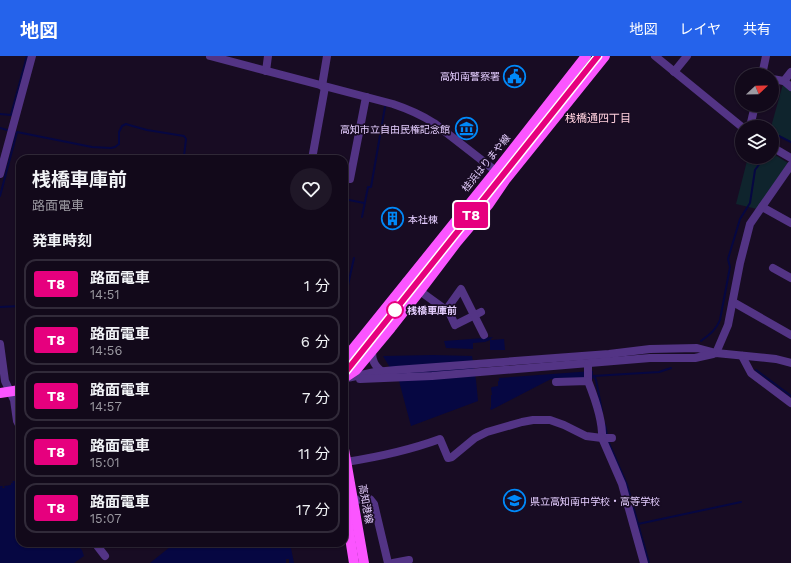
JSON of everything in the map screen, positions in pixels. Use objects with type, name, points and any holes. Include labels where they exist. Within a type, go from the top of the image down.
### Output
[{"type":"main road","name":"桂浜はりまや線","points":[[348,355],[496,171],[586,56]]},
{"type":"main road","points":[[348,376],[356,370],[420,291],[506,179],[605,56]]},
{"type":"main road","name":"高知港線","points":[[348,500],[354,563]]},
{"type":"main road","name":"高知港線","points":[[348,500],[364,563]]},
{"type":"street","points":[[0,174],[32,56]]},
{"type":"street","points":[[210,56],[226,58],[266,71],[393,104],[410,110],[422,115],[434,123],[506,179]]},
{"type":"street","points":[[266,71],[268,56]]},
{"type":"street","points":[[313,155],[324,86],[326,56]]},
{"type":"street","points":[[655,56],[735,121]]},
{"type":"street","points":[[674,72],[687,56]]},
{"type":"street","points":[[763,68],[766,56]]},
{"type":"street","points":[[784,81],[791,72]]},
{"type":"street","points":[[779,80],[784,81],[791,87]]},
{"type":"street","points":[[348,179],[350,179],[366,97]]},
{"type":"street","points":[[779,150],[791,158]]},
{"type":"street","points":[[716,353],[728,325],[740,263],[750,224],[791,165]]},
{"type":"street","points":[[762,207],[791,223]]},
{"type":"street","points":[[773,268],[791,278]]},
{"type":"street","points":[[406,281],[446,310],[450,314],[455,325],[478,314]]},
{"type":"street","points":[[446,310],[461,289],[478,314],[484,335]]},
{"type":"street","points":[[733,302],[791,336]]},
{"type":"street","points":[[0,344],[5,381],[14,400],[16,413]]},
{"type":"street","points":[[348,379],[372,379],[396,374],[474,364],[610,354],[650,349],[697,348],[716,353],[776,359],[791,363]]},
{"type":"street","points":[[372,350],[374,364],[383,372]]},
{"type":"street","points":[[348,378],[375,372],[432,376],[588,367],[650,358],[695,358],[716,353]]},
{"type":"street","points":[[742,356],[751,373],[791,403]]},
{"type":"street","points":[[588,367],[588,381],[594,397],[602,438],[622,484],[644,563]]},
{"type":"street","points":[[556,382],[588,381]]},
{"type":"street","points":[[348,462],[421,446],[440,439],[448,458],[452,457],[475,438],[487,432],[533,420],[550,420],[586,436],[612,438]]},
{"type":"street","points":[[348,500],[368,499],[374,504],[388,563]]},
{"type":"street","points":[[98,547],[105,556]]},
{"type":"shaded area","points":[[783,84],[791,90],[791,142],[779,136],[779,120],[773,120],[775,112],[779,112],[779,98]]},
{"type":"shaded area","points":[[779,157],[788,163],[757,209],[736,204],[746,164],[779,164]]},
{"type":"shaded area","points":[[493,337],[491,340],[504,339],[505,350],[490,350],[490,340],[473,343],[473,349],[446,348],[444,341],[484,338]]},
{"type":"shaded area","points":[[383,356],[472,356],[478,401],[411,426],[399,381]]},
{"type":"shaded area","points":[[593,371],[593,379],[551,379],[491,410],[490,408],[492,395],[491,388],[498,386],[499,378]]},
{"type":"shaded area","points":[[12,481],[16,481],[16,547],[78,547],[74,550],[79,547],[84,556],[74,563],[0,563],[0,486],[5,488],[4,486],[11,485],[11,483],[13,483]]},
{"type":"shaded area","points":[[170,547],[291,547],[294,563],[289,563],[289,559],[286,559],[286,563],[150,563]]},
{"type":"waterway","points":[[0,114],[11,115],[27,56]]},
{"type":"waterway","points":[[362,217],[368,187],[371,187],[385,107]]},
{"type":"waterway","points":[[0,196],[17,132],[92,147],[111,148],[119,144],[119,132],[122,126],[126,124],[147,130],[184,136],[186,139],[184,155]]},
{"type":"waterway","points":[[0,128],[7,130]]},
{"type":"waterway","points":[[779,136],[791,142]]},
{"type":"waterway","points":[[701,341],[715,329],[720,320],[730,267],[728,259],[740,219],[750,203],[755,170],[759,164]]},
{"type":"waterway","points":[[348,200],[364,203]]},
{"type":"waterway","points":[[348,285],[354,258]]},
{"type":"waterway","points":[[0,307],[16,306]]},
{"type":"waterway","points":[[593,376],[659,372],[671,368]]},
{"type":"waterway","points":[[756,370],[791,396]]},
{"type":"waterway","points":[[594,376],[602,411]]},
{"type":"waterway","points":[[605,425],[607,435]]},
{"type":"waterway","points":[[608,441],[627,485],[649,563]]},
{"type":"waterway","points":[[638,524],[741,502]]},
{"type":"tram line","points":[[348,369],[598,56]]},
{"type":"tram line","name":"T8","points":[[348,369],[598,56]]},
{"type":"place","name":"高知南警察署","points":[[515,76]]},
{"type":"place","name":"高知市立自由民権記念館","points":[[466,129]]},
{"type":"place","name":"本社棟","points":[[393,219]]},
{"type":"place","name":"桟橋車庫前","points":[[395,310]]},
{"type":"place","name":"県立高知南中学校・高等学校","points":[[514,501]]},
{"type":"district","name":"桟橋通四丁目","points":[[598,118]]}]
